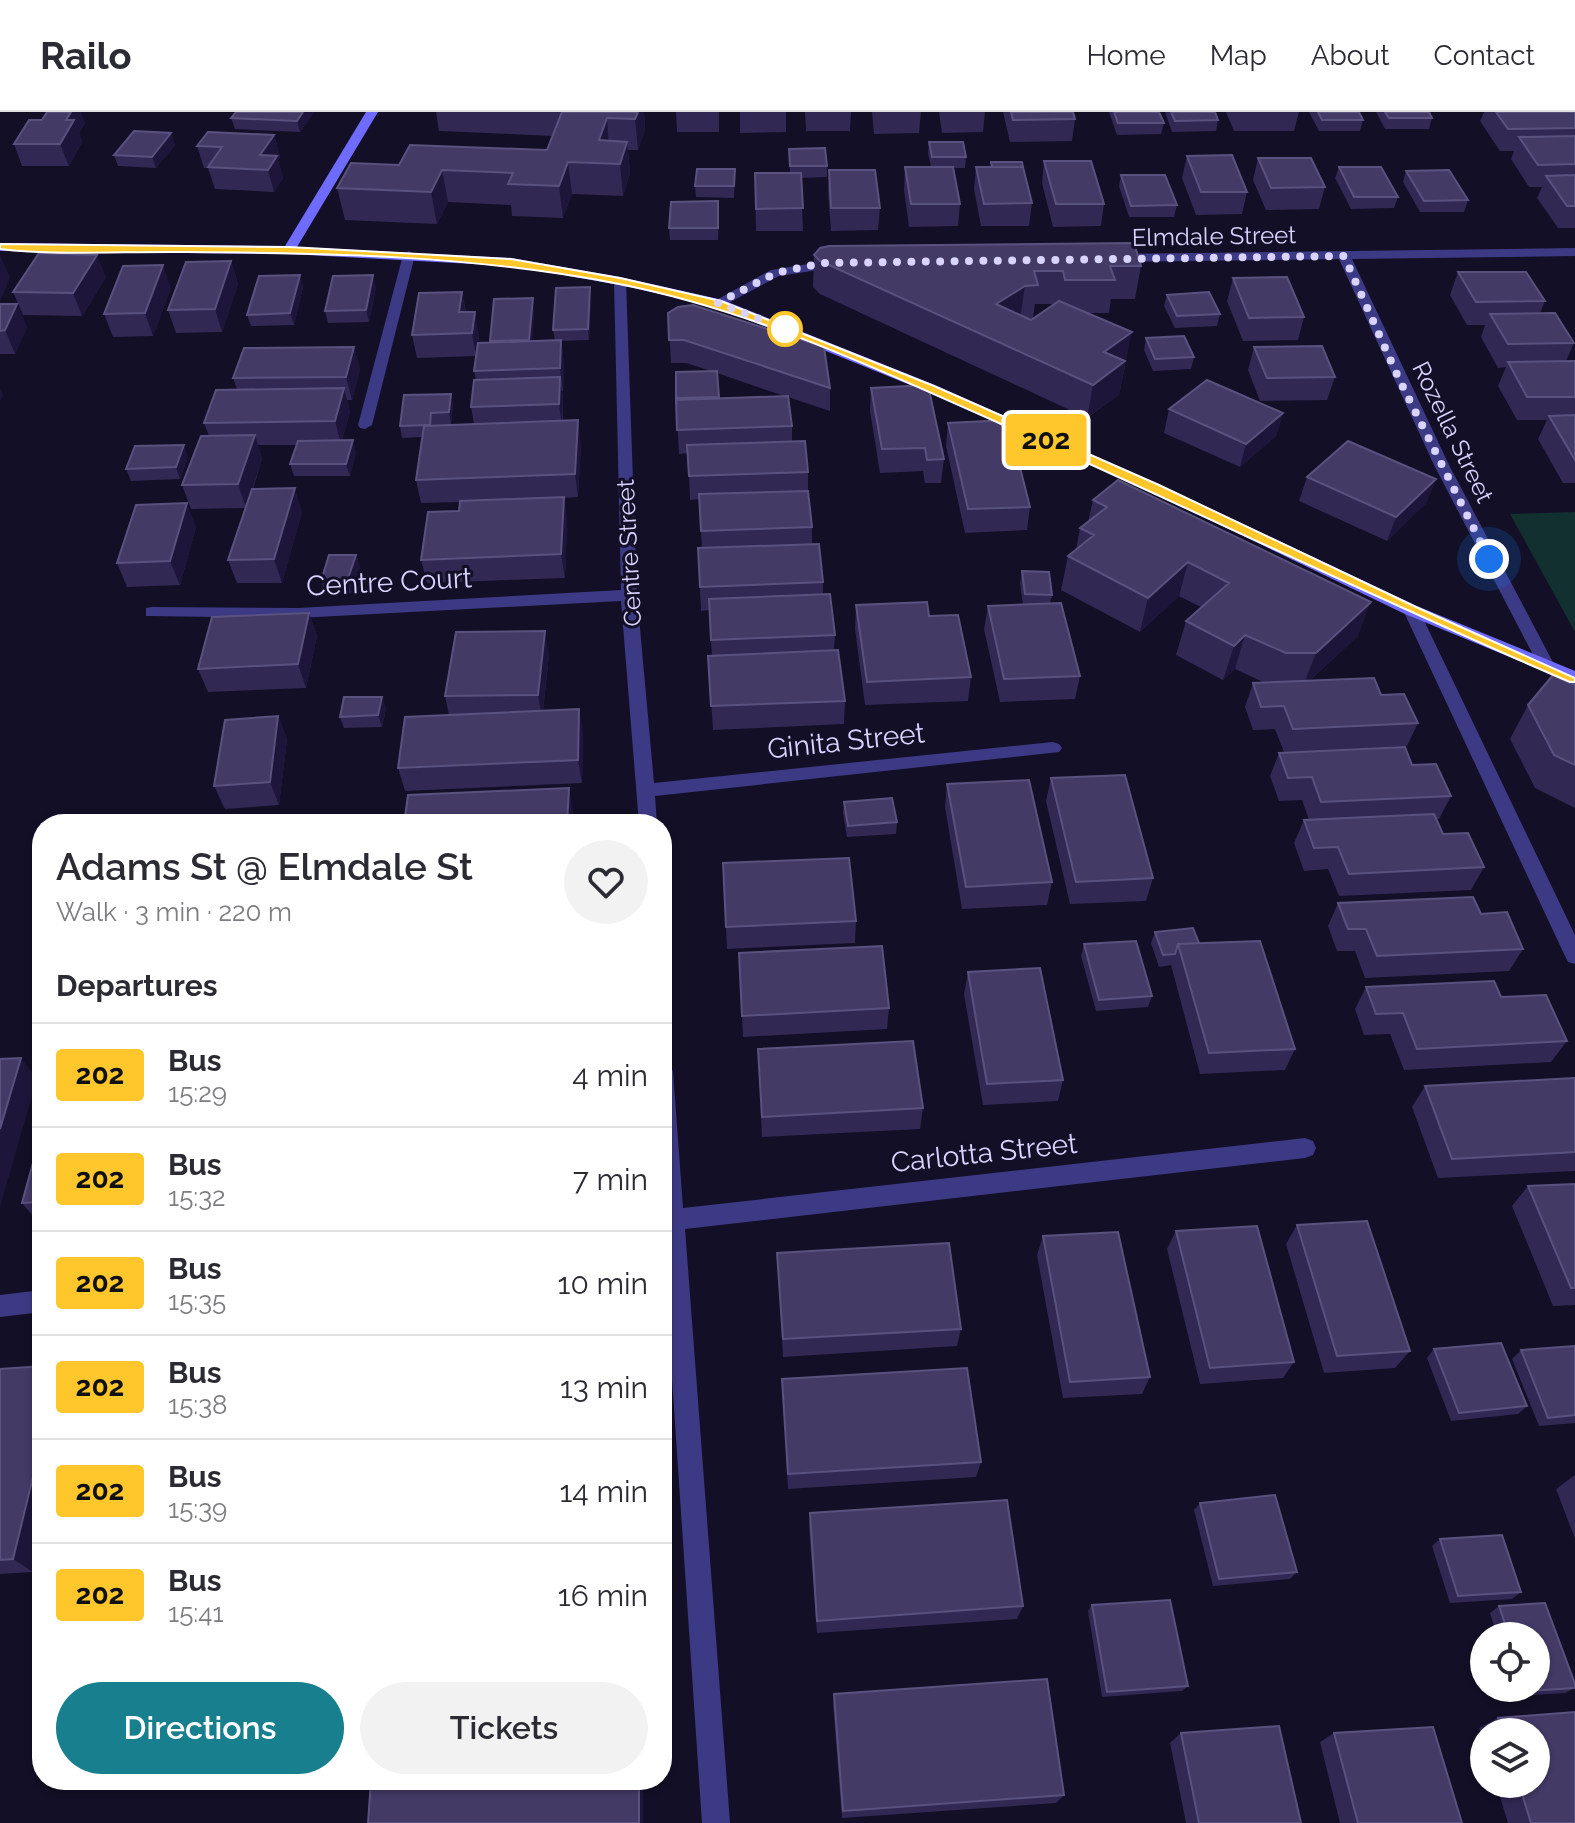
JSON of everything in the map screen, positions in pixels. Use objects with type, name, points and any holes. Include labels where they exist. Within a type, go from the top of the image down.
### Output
[{"type":"main road","points":[[289,250],[372,112]]},
{"type":"main road","points":[[0,247],[289,250],[511,262],[620,281],[718,303],[944,394],[1155,488],[1411,610],[1575,678]]},
{"type":"street","name":"Elmdale Street","points":[[1090,259],[1575,252]]},
{"type":"street","points":[[365,425],[409,255]]},
{"type":"street","name":"Rozella Street","points":[[1344,256],[1399,379],[1508,597],[1548,668]]},
{"type":"street","points":[[718,303],[776,273],[823,263],[855,262]]},
{"type":"street","name":"Centre Street","points":[[620,281],[629,595],[647,814]]},
{"type":"street","name":"Centre Court","points":[[152,612],[298,613],[629,595]]},
{"type":"street","points":[[1411,610],[1575,956]]},
{"type":"street","name":"Ginita Street","points":[[646,790],[1053,748]]},
{"type":"street","name":"Carlotta Street","points":[[672,1220],[1305,1148]]},
{"type":"street","points":[[672,1293],[716,1823]]},
{"type":"street","points":[[0,1306],[32,1302]]},
{"type":"green space","points":[[1575,512],[1575,632],[1510,514]]},
{"type":"building","points":[[47,112],[71,112],[66,120],[74,120],[60,144],[14,144],[29,120],[42,120]]},
{"type":"building","points":[[236,112],[303,112],[297,121],[231,118]]},
{"type":"building","points":[[562,112],[638,112],[635,119],[607,118],[599,140],[627,142],[620,164],[568,162],[559,186],[508,184],[513,173],[442,170],[431,192],[337,188],[351,163],[399,165],[410,145],[547,150]]},
{"type":"building","points":[[1011,112],[1073,112],[1075,119],[1013,120]]},
{"type":"building","points":[[1114,112],[1159,112],[1164,123],[1118,123]]},
{"type":"building","points":[[1171,112],[1215,112],[1218,120],[1175,121]]},
{"type":"building","points":[[1318,112],[1359,112],[1363,120],[1322,120]]},
{"type":"building","points":[[1385,112],[1429,112],[1432,118],[1389,118]]},
{"type":"building","points":[[1496,112],[1575,112],[1575,128],[1508,129]]},
{"type":"building","points":[[134,131],[171,133],[152,157],[114,155]]},
{"type":"building","points":[[208,132],[274,135],[260,155],[277,156],[268,170],[208,167],[222,147],[197,146]]},
{"type":"building","points":[[1575,136],[1575,164],[1538,165],[1519,137]]},
{"type":"building","points":[[929,142],[963,142],[966,157],[932,157]]},
{"type":"building","points":[[825,148],[827,166],[790,166],[789,149]]},
{"type":"building","points":[[1232,155],[1247,192],[1201,192],[1187,156]]},
{"type":"building","points":[[1258,158],[1311,158],[1325,187],[1271,188]]},
{"type":"building","points":[[1044,161],[1091,161],[1104,204],[1056,204]]},
{"type":"building","points":[[991,162],[1022,162],[1023,167],[992,167]]},
{"type":"building","points":[[905,167],[953,167],[960,204],[911,204]]},
{"type":"building","points":[[976,167],[1023,167],[1032,203],[984,204]]},
{"type":"building","points":[[1339,167],[1381,167],[1398,197],[1354,197]]},
{"type":"building","points":[[697,169],[735,169],[734,186],[695,186]]},
{"type":"building","points":[[829,170],[875,170],[880,208],[831,208]]},
{"type":"building","points":[[1449,170],[1468,200],[1424,201],[1406,171]]},
{"type":"building","points":[[755,173],[801,173],[803,208],[756,209]]},
{"type":"building","points":[[1121,175],[1165,175],[1177,205],[1131,206]]},
{"type":"building","points":[[1575,175],[1575,206],[1567,206],[1546,176]]},
{"type":"building","points":[[718,201],[718,228],[669,228],[671,202]]},
{"type":"building","points":[[1134,243],[1141,266],[1110,266],[1115,280],[1065,280],[1063,271],[1034,271],[1038,285],[1025,286],[996,304],[1031,320],[1059,301],[1132,332],[1104,352],[1125,361],[1093,385],[820,261],[814,255],[820,248],[829,246]]},
{"type":"building","points":[[39,253],[97,255],[73,293],[13,292]]},
{"type":"building","points":[[231,261],[215,309],[168,310],[186,262]]},
{"type":"building","points":[[163,265],[145,313],[104,314],[123,266]]},
{"type":"building","points":[[1458,272],[1526,272],[1545,301],[1476,302]]},
{"type":"building","points":[[300,275],[290,313],[247,315],[259,276]]},
{"type":"building","points":[[373,275],[366,310],[325,311],[333,276]]},
{"type":"building","points":[[1287,277],[1304,317],[1249,318],[1233,278]]},
{"type":"building","points":[[590,287],[588,329],[553,330],[556,288]]},
{"type":"building","points":[[462,292],[459,312],[475,312],[472,333],[412,335],[419,293]]},
{"type":"building","points":[[1209,292],[1220,314],[1177,316],[1167,295]]},
{"type":"building","points":[[533,298],[529,340],[490,341],[494,299]]},
{"type":"building","points":[[0,304],[17,304],[5,330],[0,331]]},
{"type":"building","points":[[693,305],[824,347],[830,388],[684,340],[669,340],[668,313],[678,307]]},
{"type":"building","points":[[1555,313],[1574,343],[1508,344],[1490,314]]},
{"type":"building","points":[[1184,336],[1194,357],[1155,359],[1146,338]]},
{"type":"building","points":[[561,340],[560,368],[474,371],[478,343]]},
{"type":"building","points":[[1322,346],[1335,377],[1267,378],[1254,347]]},
{"type":"building","points":[[354,347],[346,377],[233,378],[244,348]]},
{"type":"building","points":[[1575,361],[1575,397],[1527,397],[1508,362]]},
{"type":"building","points":[[717,371],[719,397],[676,398],[676,372]]},
{"type":"building","points":[[560,377],[559,404],[471,407],[474,380]]},
{"type":"building","points":[[1207,380],[1283,413],[1246,444],[1169,409]]},
{"type":"building","points":[[928,385],[944,459],[927,460],[925,448],[882,449],[871,388]]},
{"type":"building","points":[[344,388],[335,421],[204,423],[216,390]]},
{"type":"building","points":[[451,394],[449,412],[431,413],[430,425],[400,426],[404,395]]},
{"type":"building","points":[[788,396],[792,426],[677,430],[676,400]]},
{"type":"building","points":[[1575,415],[1575,460],[1549,416]]},
{"type":"building","points":[[578,420],[575,474],[416,480],[424,426]]},
{"type":"building","points":[[1008,420],[1030,507],[968,509],[948,423]]},
{"type":"building","points":[[255,435],[238,484],[182,485],[201,436]]},
{"type":"building","points":[[353,440],[346,464],[290,464],[298,441]]},
{"type":"building","points":[[805,441],[808,472],[689,476],[687,445]]},
{"type":"building","points":[[1348,441],[1436,479],[1396,517],[1307,477]]},
{"type":"building","points":[[184,445],[176,467],[126,469],[135,446]]},
{"type":"building","points":[[1118,480],[1371,602],[1316,653],[1286,653],[1245,635],[1234,646],[1186,621],[1229,583],[1188,562],[1148,598],[1068,556],[1094,535],[1080,528],[1107,507],[1093,500]]},
{"type":"building","points":[[295,488],[274,559],[228,560],[252,489]]},
{"type":"building","points":[[808,491],[812,527],[701,531],[699,494]]},
{"type":"building","points":[[564,497],[561,554],[421,560],[428,512],[459,511],[460,501]]},
{"type":"building","points":[[187,503],[170,561],[117,563],[136,505]]},
{"type":"building","points":[[819,544],[823,582],[700,587],[698,548]]},
{"type":"building","points":[[329,555],[356,555],[347,581],[321,581]]},
{"type":"building","points":[[1022,571],[1049,572],[1052,595],[1025,594]]},
{"type":"building","points":[[830,594],[835,635],[711,640],[709,599]]},
{"type":"building","points":[[927,602],[929,616],[958,615],[971,677],[867,682],[856,605]]},
{"type":"building","points":[[1061,603],[1080,676],[1004,679],[988,606]]},
{"type":"building","points":[[309,613],[298,664],[198,669],[212,617]]},
{"type":"building","points":[[545,631],[538,695],[445,696],[456,632]]},
{"type":"building","points":[[838,650],[845,701],[711,706],[708,656]]},
{"type":"building","points":[[1553,675],[1575,685],[1575,765],[1554,755],[1528,705]]},
{"type":"building","points":[[1374,678],[1381,695],[1404,694],[1418,723],[1293,729],[1284,706],[1261,707],[1253,683]]},
{"type":"building","points":[[344,697],[382,697],[378,715],[340,717]]},
{"type":"building","points":[[579,709],[578,760],[398,768],[405,717]]},
{"type":"building","points":[[278,716],[270,782],[214,786],[225,720]]},
{"type":"building","points":[[1405,747],[1412,765],[1436,764],[1451,796],[1321,802],[1312,777],[1288,778],[1279,753]]},
{"type":"building","points":[[1125,775],[1153,878],[1076,882],[1051,778]]},
{"type":"building","points":[[1029,780],[1052,882],[966,887],[947,784]]},
{"type":"building","points":[[569,788],[568,814],[405,814],[408,795]]},
{"type":"building","points":[[892,798],[897,822],[848,826],[844,802]]},
{"type":"building","points":[[1434,814],[1443,834],[1468,833],[1484,867],[1349,874],[1338,847],[1314,848],[1304,820]]},
{"type":"building","points":[[849,858],[856,921],[726,927],[723,863]]},
{"type":"building","points":[[1473,897],[1481,914],[1507,912],[1523,949],[1377,956],[1366,929],[1348,929],[1338,903]]},
{"type":"building","points":[[1193,928],[1199,943],[1178,944],[1175,954],[1163,955],[1155,932]]},
{"type":"building","points":[[1136,941],[1152,996],[1099,1000],[1084,944]]},
{"type":"building","points":[[1260,941],[1295,1049],[1209,1053],[1178,944]]},
{"type":"building","points":[[882,946],[889,1008],[742,1016],[739,953]]},
{"type":"building","points":[[1040,968],[1063,1080],[987,1084],[968,972]]},
{"type":"building","points":[[1494,981],[1501,997],[1546,995],[1567,1041],[1417,1049],[1403,1013],[1376,1014],[1366,987]]},
{"type":"building","points":[[913,1041],[923,1108],[762,1117],[758,1049]]},
{"type":"building","points":[[21,1058],[0,1129],[0,1059]]},
{"type":"building","points":[[1575,1078],[1575,1152],[1452,1159],[1425,1086]]},
{"type":"building","points":[[32,1166],[32,1202],[22,1203]]},
{"type":"building","points":[[1575,1184],[1575,1288],[1571,1288],[1528,1186]]},
{"type":"building","points":[[1367,1221],[1410,1351],[1337,1356],[1297,1225]]},
{"type":"building","points":[[1257,1226],[1294,1362],[1210,1368],[1176,1231]]},
{"type":"building","points":[[1118,1232],[1150,1377],[1070,1382],[1043,1236]]},
{"type":"building","points":[[949,1243],[961,1329],[783,1339],[777,1253]]},
{"type":"building","points":[[1501,1343],[1527,1406],[1459,1413],[1434,1349]]},
{"type":"building","points":[[1575,1346],[1575,1415],[1548,1418],[1521,1350]]},
{"type":"building","points":[[32,1367],[32,1481],[13,1559],[0,1560],[0,1369]]},
{"type":"building","points":[[967,1368],[981,1462],[788,1474],[782,1379]]},
{"type":"building","points":[[1275,1495],[1297,1572],[1219,1579],[1200,1503]]},
{"type":"building","points":[[1007,1500],[1023,1606],[817,1621],[810,1513]]},
{"type":"building","points":[[1502,1535],[1521,1592],[1458,1596],[1440,1539]]},
{"type":"building","points":[[1170,1600],[1188,1686],[1107,1692],[1092,1605]]},
{"type":"building","points":[[1545,1603],[1575,1688],[1550,1690],[1550,1622],[1504,1622],[1499,1606]]},
{"type":"building","points":[[1047,1679],[1064,1795],[843,1811],[834,1694]]},
{"type":"building","points":[[1575,1712],[1575,1823],[1531,1823],[1523,1798],[1550,1798],[1550,1718],[1498,1718]]},
{"type":"building","points":[[1279,1726],[1301,1823],[1199,1823],[1181,1733]]},
{"type":"building","points":[[1433,1727],[1462,1823],[1358,1823],[1334,1733]]},
{"type":"building","points":[[370,1790],[639,1790],[639,1823],[368,1823]]},
{"type":"bus line","name":"202","points":[[0,247],[366,252],[511,262],[620,281],[718,303],[930,388],[1155,488],[1411,610],[1575,678]]},
{"type":"route","points":[[785,329],[718,303],[776,273],[823,263],[1344,256],[1399,379],[1489,559]]}]
